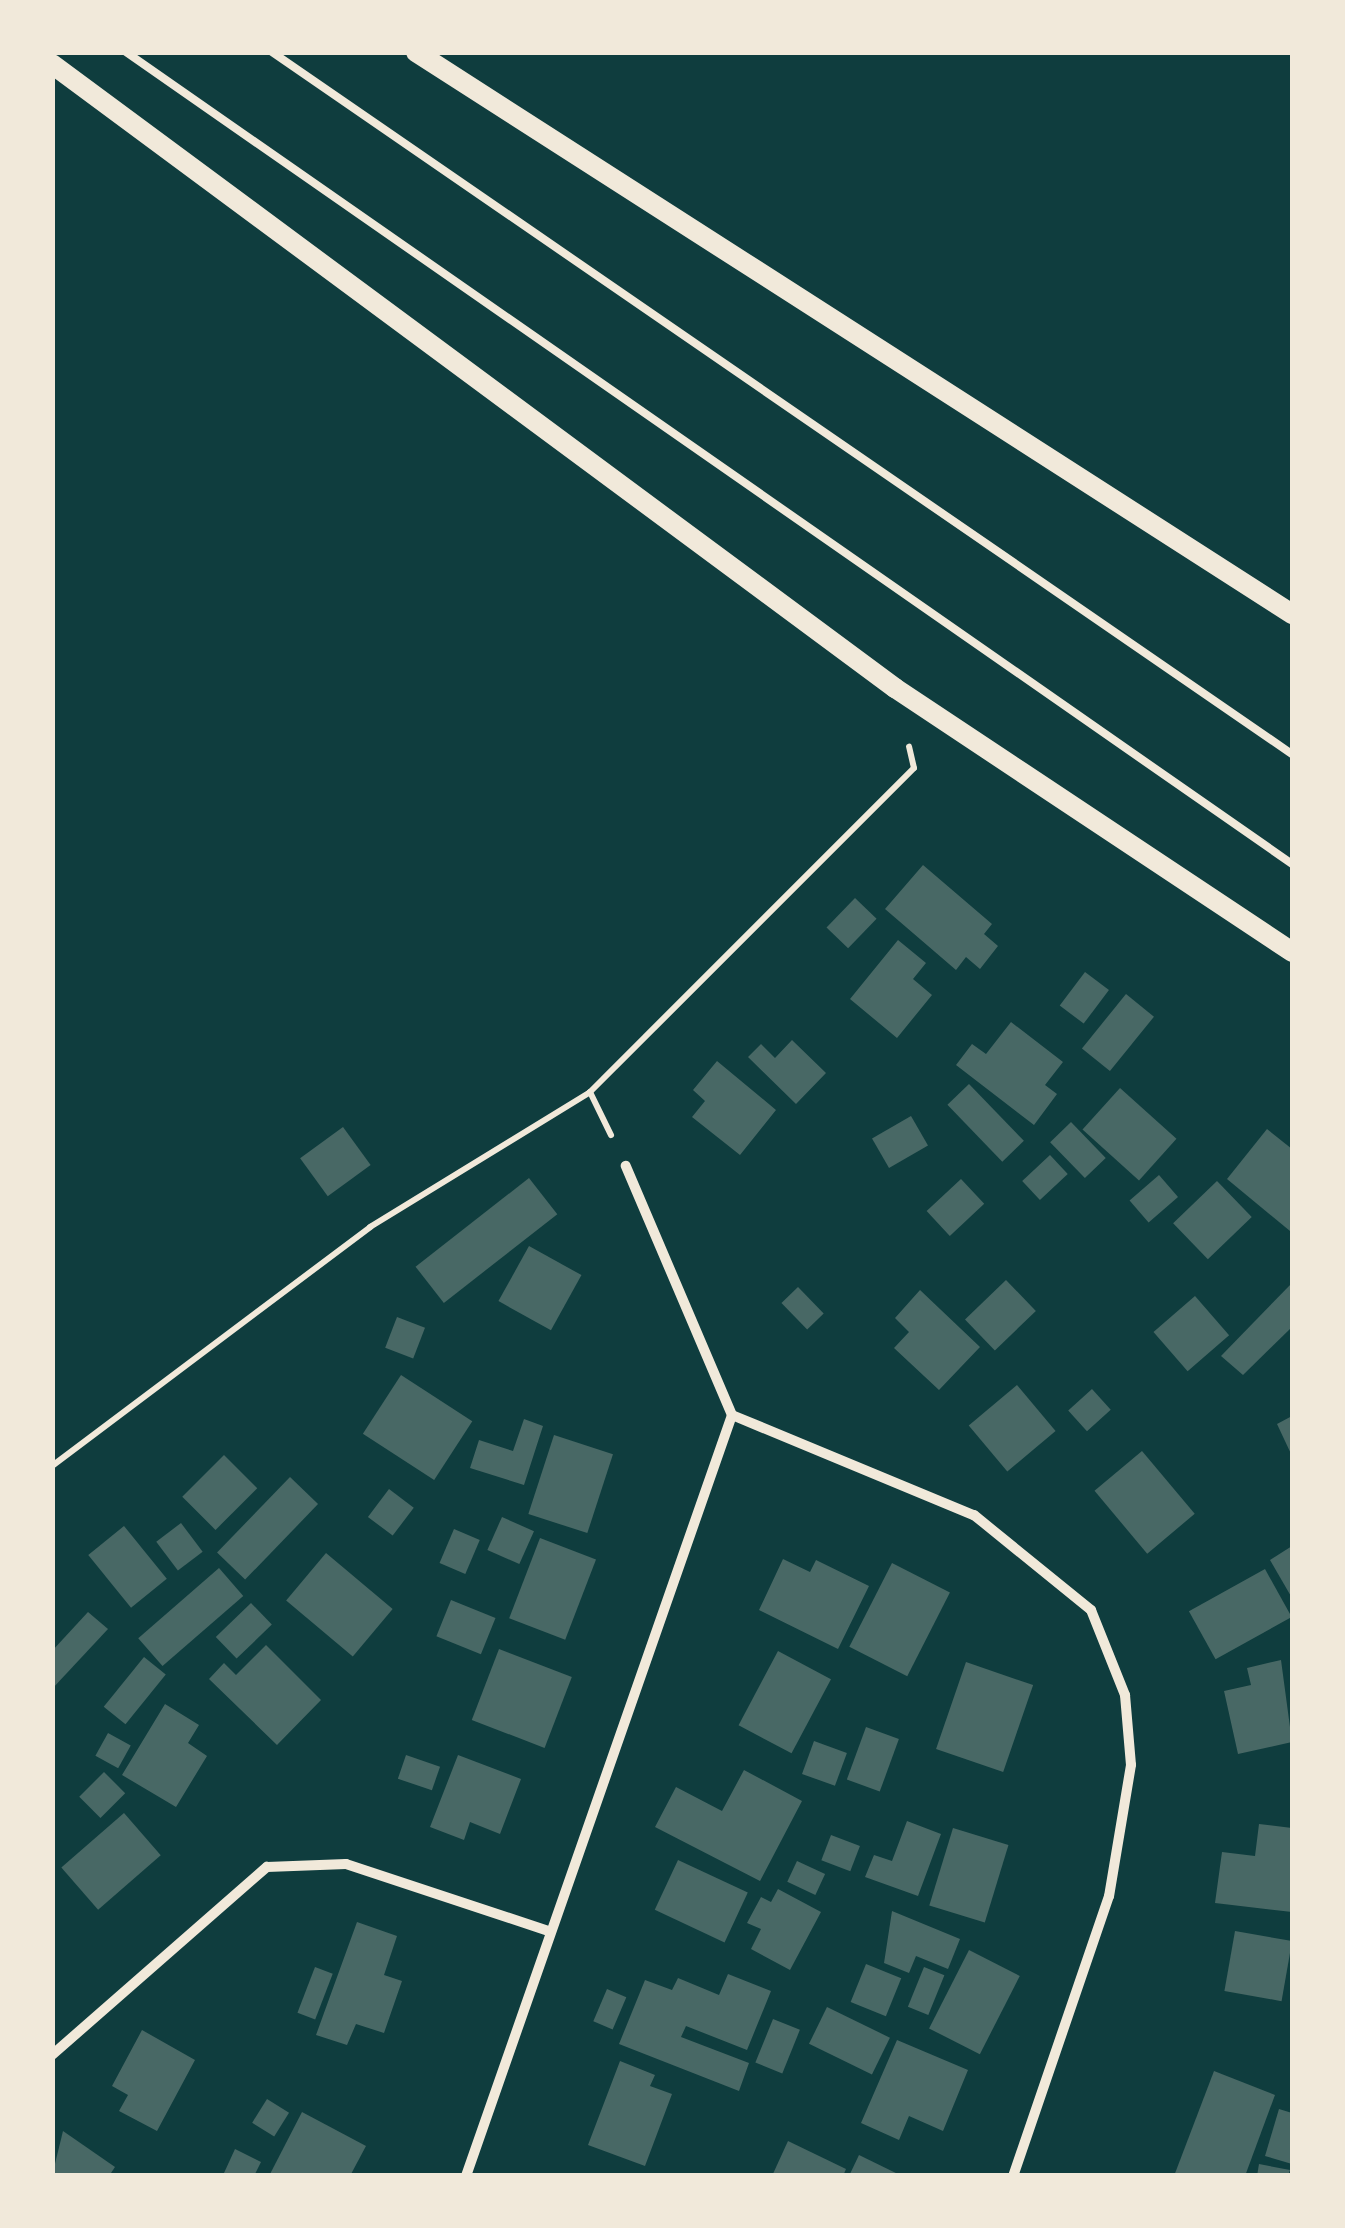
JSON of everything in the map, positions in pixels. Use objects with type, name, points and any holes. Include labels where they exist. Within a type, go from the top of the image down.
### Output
[{"type":"main road","points":[[416,52],[1292,614]]},
{"type":"main road","points":[[52,64],[896,688],[1292,952]]},
{"type":"street","points":[[466,2176],[732,1415],[626,1166]]},
{"type":"street","points":[[732,1415],[974,1515],[1090,1610],[1125,1695],[1131,1764],[1108,1896],[1012,2176]]},
{"type":"street","points":[[52,2055],[267,1867],[346,1864],[550,1932]]},
{"type":"lane","points":[[126,52],[1292,864]]},
{"type":"lane","points":[[272,52],[1292,754]]},
{"type":"path","points":[[52,1466],[370,1227],[590,1092],[914,768],[896,688]]},
{"type":"path","points":[[590,1092],[626,1166]]},
{"type":"building","points":[[923,865],[992,924],[984,934],[998,946],[980,969],[966,957],[956,970],[885,909]]},
{"type":"building","points":[[855,898],[877,919],[848,948],[827,927]]},
{"type":"building","points":[[898,940],[926,963],[913,979],[932,995],[897,1038],[850,999]]},
{"type":"building","points":[[1085,972],[1109,990],[1084,1024],[1060,1006]]},
{"type":"building","points":[[1126,994],[1154,1017],[1110,1071],[1082,1048]]},
{"type":"building","points":[[1011,1022],[1063,1062],[1045,1085],[1057,1094],[1034,1125],[956,1065],[972,1044],[986,1054]]},
{"type":"building","points":[[792,1040],[826,1073],[796,1104],[748,1057],[761,1044],[775,1058]]},
{"type":"building","points":[[717,1061],[776,1110],[740,1155],[692,1117],[705,1101],[693,1090]]},
{"type":"building","points":[[969,1084],[1024,1141],[1002,1162],[947,1105]]},
{"type":"building","points":[[1120,1088],[1176,1139],[1139,1180],[1083,1130]]},
{"type":"building","points":[[911,1116],[928,1145],[889,1168],[872,1138]]},
{"type":"building","points":[[1071,1122],[1106,1158],[1085,1178],[1050,1142]]},
{"type":"building","points":[[343,1127],[371,1165],[328,1196],[300,1158]]},
{"type":"building","points":[[1267,1129],[1292,1149],[1290,1231],[1227,1179]]},
{"type":"building","points":[[1050,1155],[1068,1174],[1040,1200],[1022,1181]]},
{"type":"building","points":[[1159,1175],[1178,1197],[1149,1222],[1130,1201]]},
{"type":"building","points":[[529,1178],[557,1214],[444,1303],[416,1267]]},
{"type":"building","points":[[961,1179],[984,1204],[950,1236],[927,1211]]},
{"type":"building","points":[[1217,1181],[1252,1217],[1208,1259],[1173,1223]]},
{"type":"building","points":[[529,1246],[581,1275],[551,1330],[498,1301]]},
{"type":"building","points":[[1006,1280],[1036,1311],[995,1351],[965,1320]]},
{"type":"building","points":[[1292,1283],[1292,1327],[1243,1375],[1221,1356]]},
{"type":"building","points":[[798,1287],[824,1314],[807,1330],[781,1303]]},
{"type":"building","points":[[920,1290],[980,1347],[939,1390],[894,1348],[909,1332],[895,1318]]},
{"type":"building","points":[[1195,1296],[1229,1335],[1188,1371],[1153,1332]]},
{"type":"building","points":[[397,1317],[425,1328],[413,1359],[385,1348]]},
{"type":"building","points":[[401,1375],[472,1421],[434,1480],[363,1434]]},
{"type":"building","points":[[1017,1385],[1056,1431],[1007,1471],[969,1425]]},
{"type":"building","points":[[1092,1389],[1111,1410],[1087,1431],[1068,1410]]},
{"type":"building","points":[[1292,1416],[1292,1456],[1277,1424]]},
{"type":"building","points":[[524,1419],[543,1426],[524,1485],[470,1468],[479,1440],[513,1451]]},
{"type":"building","points":[[554,1435],[613,1454],[587,1533],[528,1514]]},
{"type":"building","points":[[1142,1451],[1195,1514],[1147,1554],[1095,1491]]},
{"type":"building","points":[[224,1455],[257,1488],[216,1530],[182,1497]]},
{"type":"building","points":[[290,1477],[318,1504],[245,1580],[217,1553]]},
{"type":"building","points":[[389,1489],[414,1508],[393,1536],[368,1517]]},
{"type":"building","points":[[502,1517],[534,1531],[519,1564],[487,1550]]},
{"type":"building","points":[[181,1523],[203,1552],[178,1570],[156,1542]]},
{"type":"building","points":[[124,1526],[167,1579],[131,1608],[88,1555]]},
{"type":"building","points":[[454,1529],[480,1540],[465,1574],[440,1563]]},
{"type":"building","points":[[540,1538],[596,1560],[565,1640],[509,1618]]},
{"type":"building","points":[[1292,1546],[1292,1598],[1270,1560]]},
{"type":"building","points":[[326,1553],[393,1609],[353,1656],[286,1600]]},
{"type":"building","points":[[783,1559],[810,1572],[816,1560],[869,1586],[838,1649],[759,1610]]},
{"type":"building","points":[[892,1563],[950,1593],[907,1676],[849,1647]]},
{"type":"building","points":[[219,1568],[243,1596],[163,1666],[138,1638]]},
{"type":"building","points":[[1265,1569],[1292,1617],[1216,1659],[1189,1611]]},
{"type":"building","points":[[451,1600],[496,1618],[481,1654],[436,1636]]},
{"type":"building","points":[[251,1603],[272,1625],[237,1659],[216,1637]]},
{"type":"building","points":[[88,1612],[108,1629],[52,1689],[52,1651]]},
{"type":"building","points":[[266,1645],[321,1700],[277,1745],[209,1679],[224,1663],[236,1675]]},
{"type":"building","points":[[499,1649],[572,1677],[545,1748],[472,1720]]},
{"type":"building","points":[[778,1651],[831,1679],[792,1753],[739,1725]]},
{"type":"building","points":[[144,1657],[166,1675],[125,1724],[104,1707]]},
{"type":"building","points":[[1281,1660],[1292,1742],[1238,1754],[1224,1691],[1251,1685],[1247,1668]]},
{"type":"building","points":[[966,1662],[1033,1685],[1003,1772],[936,1749]]},
{"type":"building","points":[[165,1704],[199,1725],[188,1743],[207,1756],[176,1807],[122,1775]]},
{"type":"building","points":[[866,1727],[899,1739],[880,1792],[847,1780]]},
{"type":"building","points":[[108,1733],[131,1746],[118,1768],[95,1756]]},
{"type":"building","points":[[814,1741],[847,1753],[835,1786],[802,1774]]},
{"type":"building","points":[[406,1755],[440,1767],[432,1790],[398,1779]]},
{"type":"building","points":[[458,1755],[521,1779],[500,1834],[470,1822],[464,1840],[430,1827]]},
{"type":"building","points":[[744,1770],[802,1801],[760,1881],[655,1827],[676,1787],[722,1811]]},
{"type":"building","points":[[104,1772],[125,1793],[100,1818],[79,1797]]},
{"type":"building","points":[[124,1813],[161,1855],[98,1910],[61,1867]]},
{"type":"building","points":[[907,1821],[941,1834],[918,1896],[865,1877],[874,1855],[892,1861]]},
{"type":"building","points":[[1259,1824],[1292,1828],[1292,1912],[1215,1903],[1222,1852],[1255,1856]]},
{"type":"building","points":[[953,1828],[1008,1845],[985,1922],[929,1905]]},
{"type":"building","points":[[831,1835],[860,1846],[850,1871],[821,1860]]},
{"type":"building","points":[[678,1860],[748,1893],[725,1942],[655,1910]]},
{"type":"building","points":[[797,1861],[825,1874],[815,1895],[787,1882]]},
{"type":"building","points":[[778,1889],[821,1912],[790,1970],[751,1949],[761,1929],[747,1923],[761,1897],[771,1902]]},
{"type":"building","points":[[892,1911],[960,1939],[948,1969],[916,1956],[909,1973],[884,1963]]},
{"type":"building","points":[[357,1922],[397,1936],[384,1975],[402,1981],[384,2033],[356,2024],[347,2045],[316,2035]]},
{"type":"building","points":[[1235,1931],[1292,1941],[1282,2001],[1224,1991]]},
{"type":"building","points":[[969,1950],[1020,1976],[980,2054],[929,2028]]},
{"type":"building","points":[[866,1964],[901,1978],[886,2016],[851,2002]]},
{"type":"building","points":[[315,1967],[333,1974],[315,2020],[297,2013]]},
{"type":"building","points":[[924,1967],[944,1975],[928,2015],[908,2007]]},
{"type":"building","points":[[728,1974],[771,1991],[747,2050],[686,2026],[681,2037],[749,2063],[739,2091],[619,2044],[645,1980],[672,1990],[678,1978],[719,1995]]},
{"type":"building","points":[[607,1989],[626,1997],[613,2029],[593,2021]]},
{"type":"building","points":[[827,2007],[890,2038],[872,2075],[809,2044]]},
{"type":"building","points":[[773,2019],[800,2030],[782,2073],[755,2063]]},
{"type":"building","points":[[142,2030],[195,2060],[157,2131],[119,2111],[128,2095],[112,2086]]},
{"type":"building","points":[[897,2040],[968,2070],[943,2131],[909,2116],[899,2140],[861,2123]]},
{"type":"building","points":[[620,2061],[655,2075],[650,2086],[672,2094],[645,2166],[588,2145]]},
{"type":"building","points":[[1214,2071],[1275,2095],[1245,2176],[1174,2176]]},
{"type":"building","points":[[267,2099],[289,2113],[274,2137],[252,2123]]},
{"type":"building","points":[[1279,2109],[1292,2113],[1292,2164],[1265,2156]]},
{"type":"building","points":[[302,2112],[366,2146],[350,2176],[269,2176]]},
{"type":"building","points":[[63,2131],[115,2167],[109,2176],[52,2176]]},
{"type":"building","points":[[788,2141],[846,2169],[843,2176],[772,2176]]},
{"type":"building","points":[[235,2149],[261,2162],[254,2176],[224,2173]]},
{"type":"building","points":[[859,2155],[902,2176],[849,2176]]},
{"type":"building","points":[[1259,2164],[1290,2170],[1288,2176],[1257,2176]]}]
